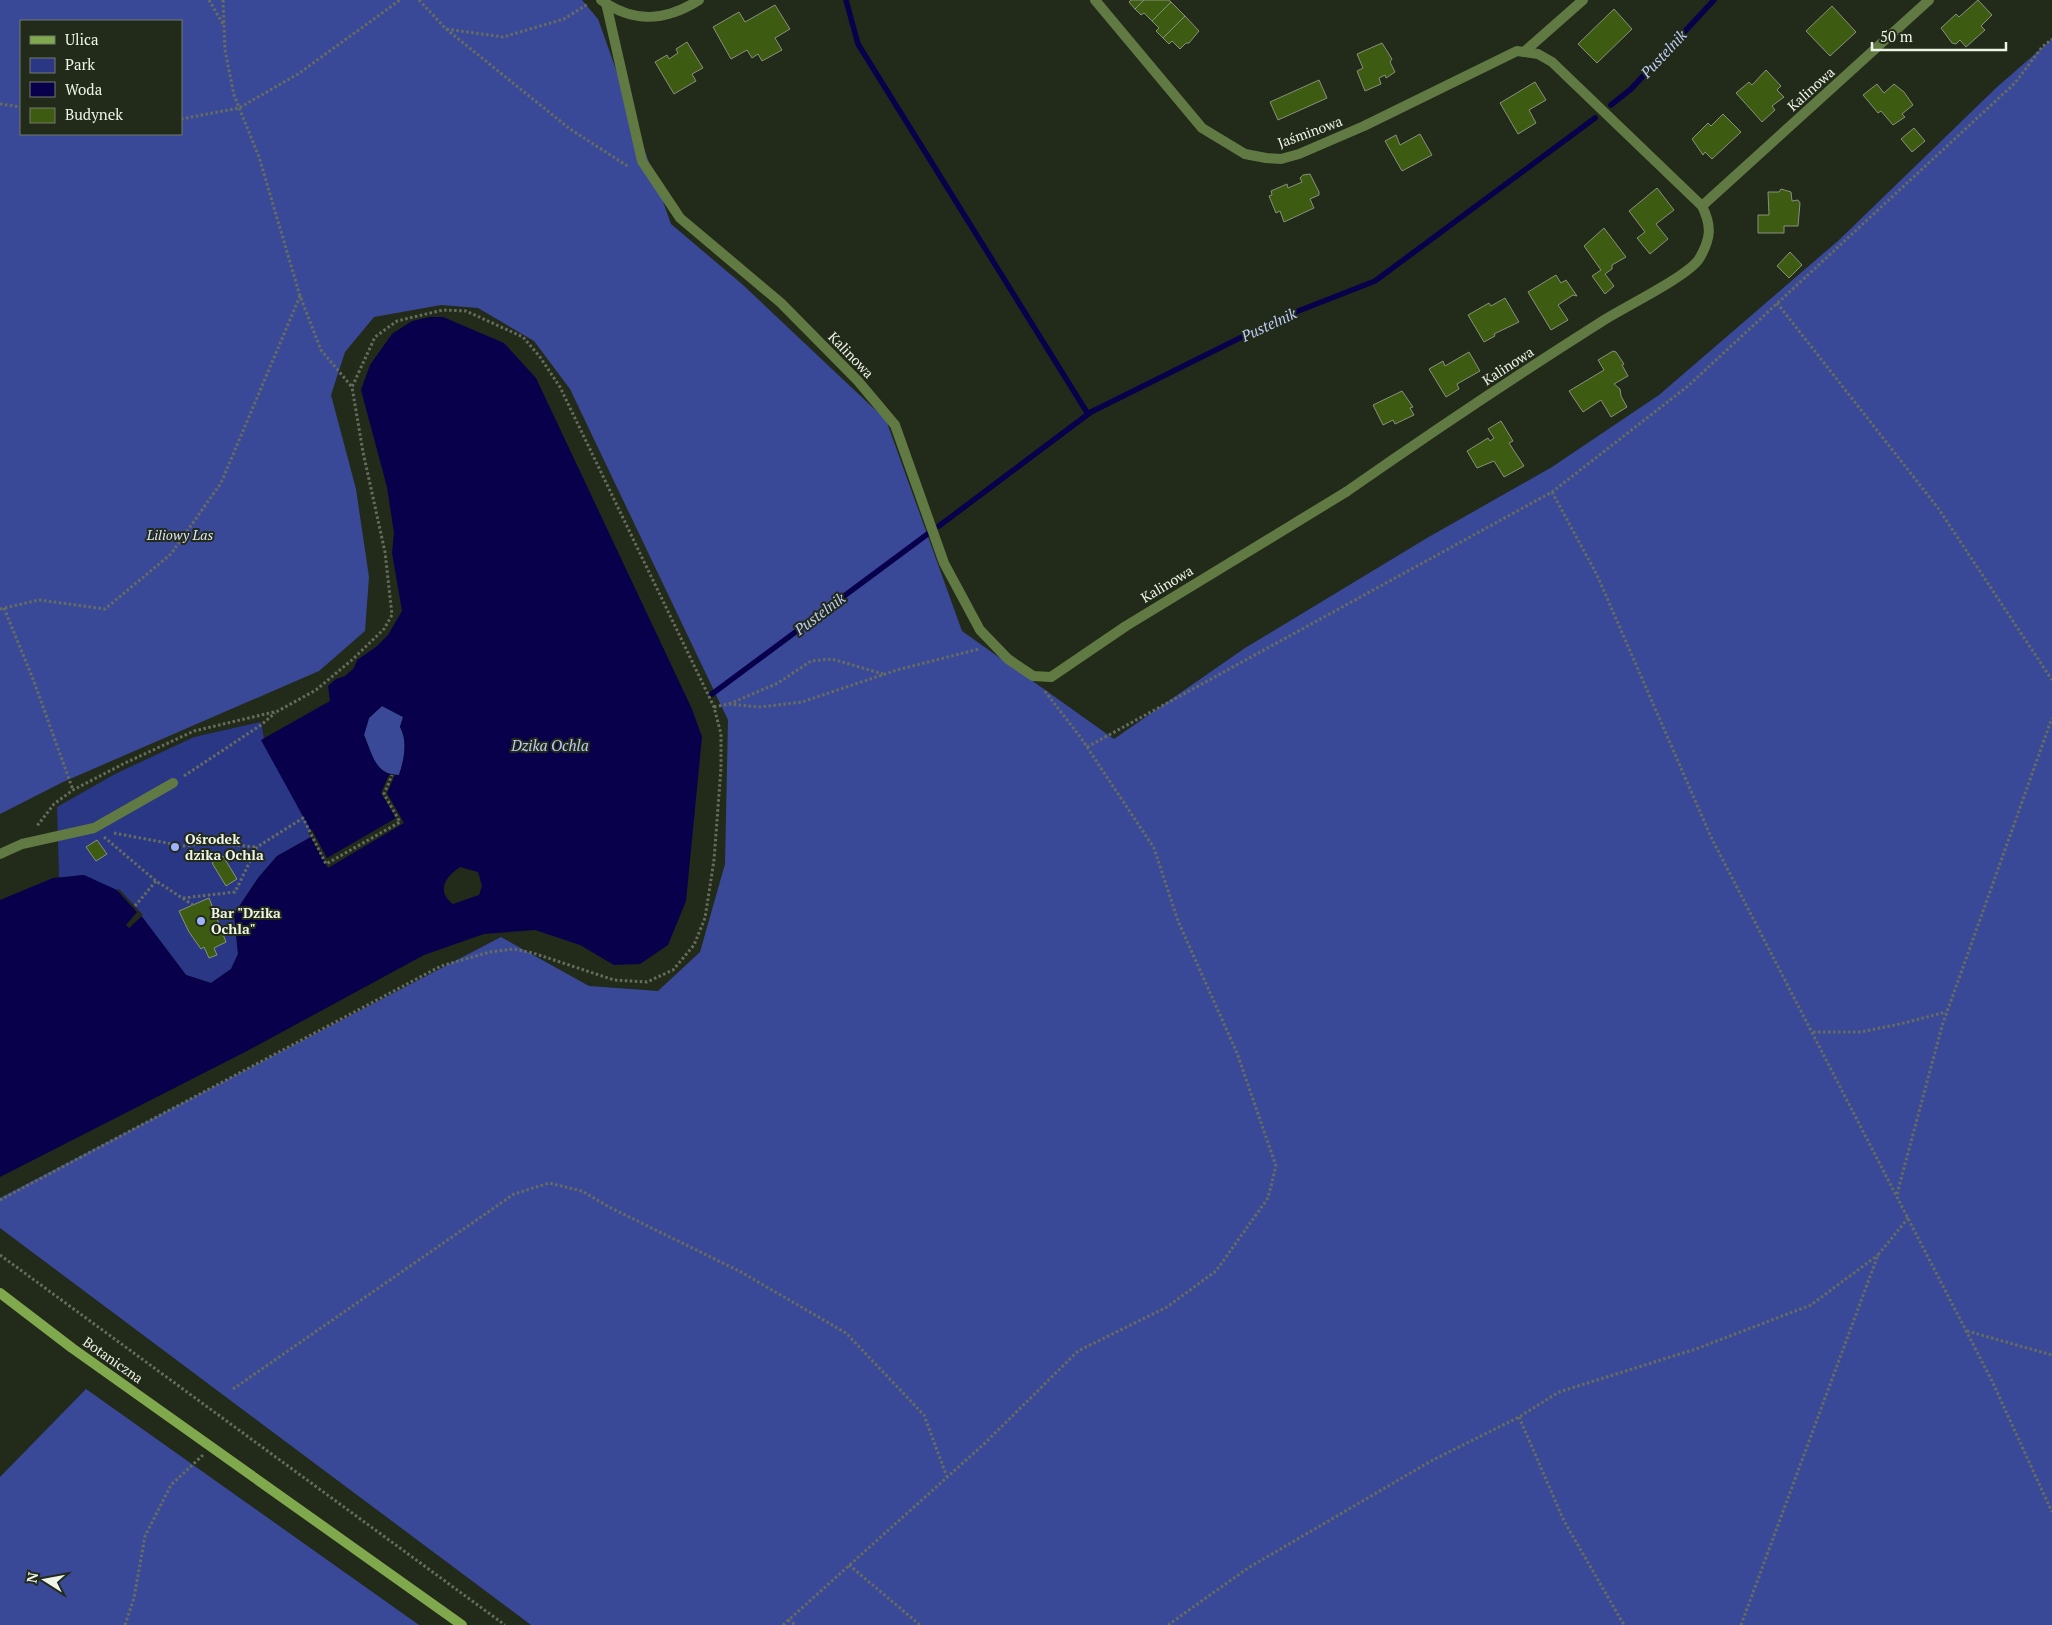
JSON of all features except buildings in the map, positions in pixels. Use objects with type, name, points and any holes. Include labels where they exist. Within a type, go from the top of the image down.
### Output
[{"type":"main road","name":"Botaniczna","points":[[0,1293],[72,1348],[213,1446],[462,1625]]},
{"type":"street","points":[[604,2],[616,11],[636,16],[656,17],[678,12],[699,0]]},
{"type":"street","name":"Jaśminowa","points":[[1095,0],[1202,128],[1245,154],[1281,159],[1299,154],[1364,126],[1505,56],[1524,52],[1583,0]]},
{"type":"street","name":"Kalinowa","points":[[604,2],[642,162],[680,218],[781,303],[858,380],[895,425],[944,563],[980,630],[1008,658],[1033,676],[1051,677],[1126,626],[1346,492],[1420,440],[1602,321],[1683,273],[1698,260],[1708,241],[1710,222],[1702,206],[1930,0]]},
{"type":"street","points":[[1524,52],[1538,54],[1552,62],[1702,206]]},
{"type":"street","points":[[0,854],[22,844],[94,828],[173,783]]},
{"type":"path","points":[[209,0],[224,26]]},
{"type":"path","points":[[173,783],[262,725],[278,711],[316,690],[353,660],[384,630],[392,615],[386,552],[363,452],[352,387],[322,350],[300,296],[259,158],[234,95],[225,50],[223,0]]},
{"type":"path","points":[[182,120],[239,108],[298,74],[400,0]]},
{"type":"path","points":[[419,0],[446,29],[570,128],[633,169]]},
{"type":"path","points":[[446,29],[503,37],[564,19],[595,0]]},
{"type":"path","points":[[1087,747],[1552,492],[1688,386],[2015,83],[2042,47],[2052,39]]},
{"type":"path","points":[[0,104],[20,107]]},
{"type":"path","points":[[73,790],[33,679],[2,608],[39,600],[105,608],[171,554],[221,483],[300,296]]},
{"type":"path","points":[[1777,303],[1938,508],[2052,680]]},
{"type":"path","points":[[0,1200],[441,966],[490,952],[514,949],[533,953],[614,980],[647,982],[673,970],[694,946],[706,918],[714,860],[721,734],[714,707],[560,387],[540,357],[523,337],[466,312],[443,310],[397,321],[374,337],[352,387]]},
{"type":"path","points":[[1552,492],[1597,575],[1711,837],[1967,1330],[2052,1512]]},
{"type":"path","points":[[729,704],[760,707],[802,702],[885,674],[994,645]]},
{"type":"path","points":[[714,707],[729,704],[778,683],[812,661],[832,659],[885,674]]},
{"type":"path","points":[[783,1625],[947,1477],[1078,1351],[1167,1308],[1216,1271],[1268,1198],[1276,1166],[1237,1053],[1178,921],[1154,848],[1087,747],[1033,676]]},
{"type":"path","points":[[54,804],[73,790],[194,731],[278,711]]},
{"type":"path","points":[[1897,1194],[1947,1011],[2052,718]]},
{"type":"path","points":[[183,898],[235,892],[257,848],[303,818],[326,864],[400,822],[384,794],[392,775]]},
{"type":"path","points":[[94,828],[183,846],[209,843],[257,848]]},
{"type":"path","points":[[94,828],[156,881],[193,905]]},
{"type":"path","points":[[136,906],[156,881]]},
{"type":"path","points":[[1812,1032],[1861,1032],[1947,1011]]},
{"type":"path","points":[[233,1389],[514,1194],[549,1183],[582,1191],[608,1207],[741,1272],[846,1333],[924,1415],[947,1477]]},
{"type":"path","points":[[1168,1625],[1248,1568],[1431,1460],[1519,1417],[1559,1392],[1696,1349],[1811,1305],[1878,1255],[1909,1217]]},
{"type":"path","points":[[0,1255],[505,1625]]},
{"type":"path","points":[[1741,1625],[1878,1255]]},
{"type":"path","points":[[1967,1330],[2052,1355]]},
{"type":"path","points":[[1519,1417],[1564,1521],[1624,1625]]},
{"type":"path","points":[[125,1625],[134,1598],[145,1536],[171,1486],[213,1446]]},
{"type":"path","points":[[849,1566],[920,1625]]},
{"type":"path","points":[[788,1620],[796,1625]]},
{"type":"green space","name":"Liliowy Las","points":[[0,0],[582,0],[598,19],[671,224],[743,285],[886,420],[962,631],[1114,739],[1245,648],[1427,538],[1552,467],[1659,395],[1839,240],[1996,88],[2052,39],[2052,1625],[531,1625],[0,1228],[0,1198],[501,937],[589,986],[658,991],[700,952],[725,864],[728,720],[570,389],[534,341],[478,308],[441,305],[374,317],[345,352],[331,395],[356,489],[369,577],[365,631],[319,671],[63,782],[0,814]]},
{"type":"green space","points":[[382,706],[403,717],[400,727],[404,738],[404,751],[399,775],[391,774],[379,767],[372,756],[364,735],[369,718]]},
{"type":"green space","name":"Ośrodek dzika Ochla","points":[[261,722],[264,739],[262,740],[311,831],[311,837],[277,856],[258,878],[234,914],[238,954],[231,969],[211,983],[186,975],[143,918],[84,875],[59,878],[57,807],[115,774],[194,737]]},
{"type":"green space","points":[[86,1389],[419,1625],[0,1625],[0,1477]]},
{"type":"water","name":"Dzika Ochla","points":[[430,317],[443,317],[504,343],[536,378],[692,709],[702,737],[686,901],[668,945],[640,964],[614,965],[580,945],[535,930],[484,934],[424,955],[247,1051],[0,1177],[0,900],[53,878],[84,875],[117,890],[143,918],[186,975],[211,983],[231,969],[238,954],[234,914],[258,878],[277,856],[311,837],[308,832],[311,831],[261,740],[330,701],[328,686],[336,679],[345,676],[354,668],[357,660],[376,647],[388,635],[402,611],[392,553],[394,533],[387,487],[361,390],[370,365],[392,334],[412,321]],"holes":[[[382,706],[403,717],[400,727],[404,738],[404,751],[399,775],[385,772],[380,768],[364,735],[369,718]],[[460,867],[478,872],[482,886],[479,895],[453,904],[445,894],[444,884],[450,875]]]},
{"type":"pier","points":[[389,775],[395,775],[387,793],[404,823],[328,868],[308,832],[312,830],[327,858],[396,818],[381,793]]},
{"type":"pier","points":[[119,889],[143,915],[129,928],[126,925],[137,912],[117,890]]},
{"type":"waterway","points":[[846,0],[858,44],[1088,414]]},
{"type":"waterway","name":"Pustelnik","points":[[1611,105],[1631,89],[1714,0]]},
{"type":"waterway","name":"Pustelnik","points":[[939,526],[1091,412],[1278,319],[1375,281],[1595,118]]},
{"type":"waterway","name":"Pustelnik","points":[[712,694],[929,533]]},
{"type":"place","name":"Ośrodek dzika Ochla","points":[[175,847]]},
{"type":"place","name":"Bar \"Dzika Ochla\"","points":[[201,921]]}]
